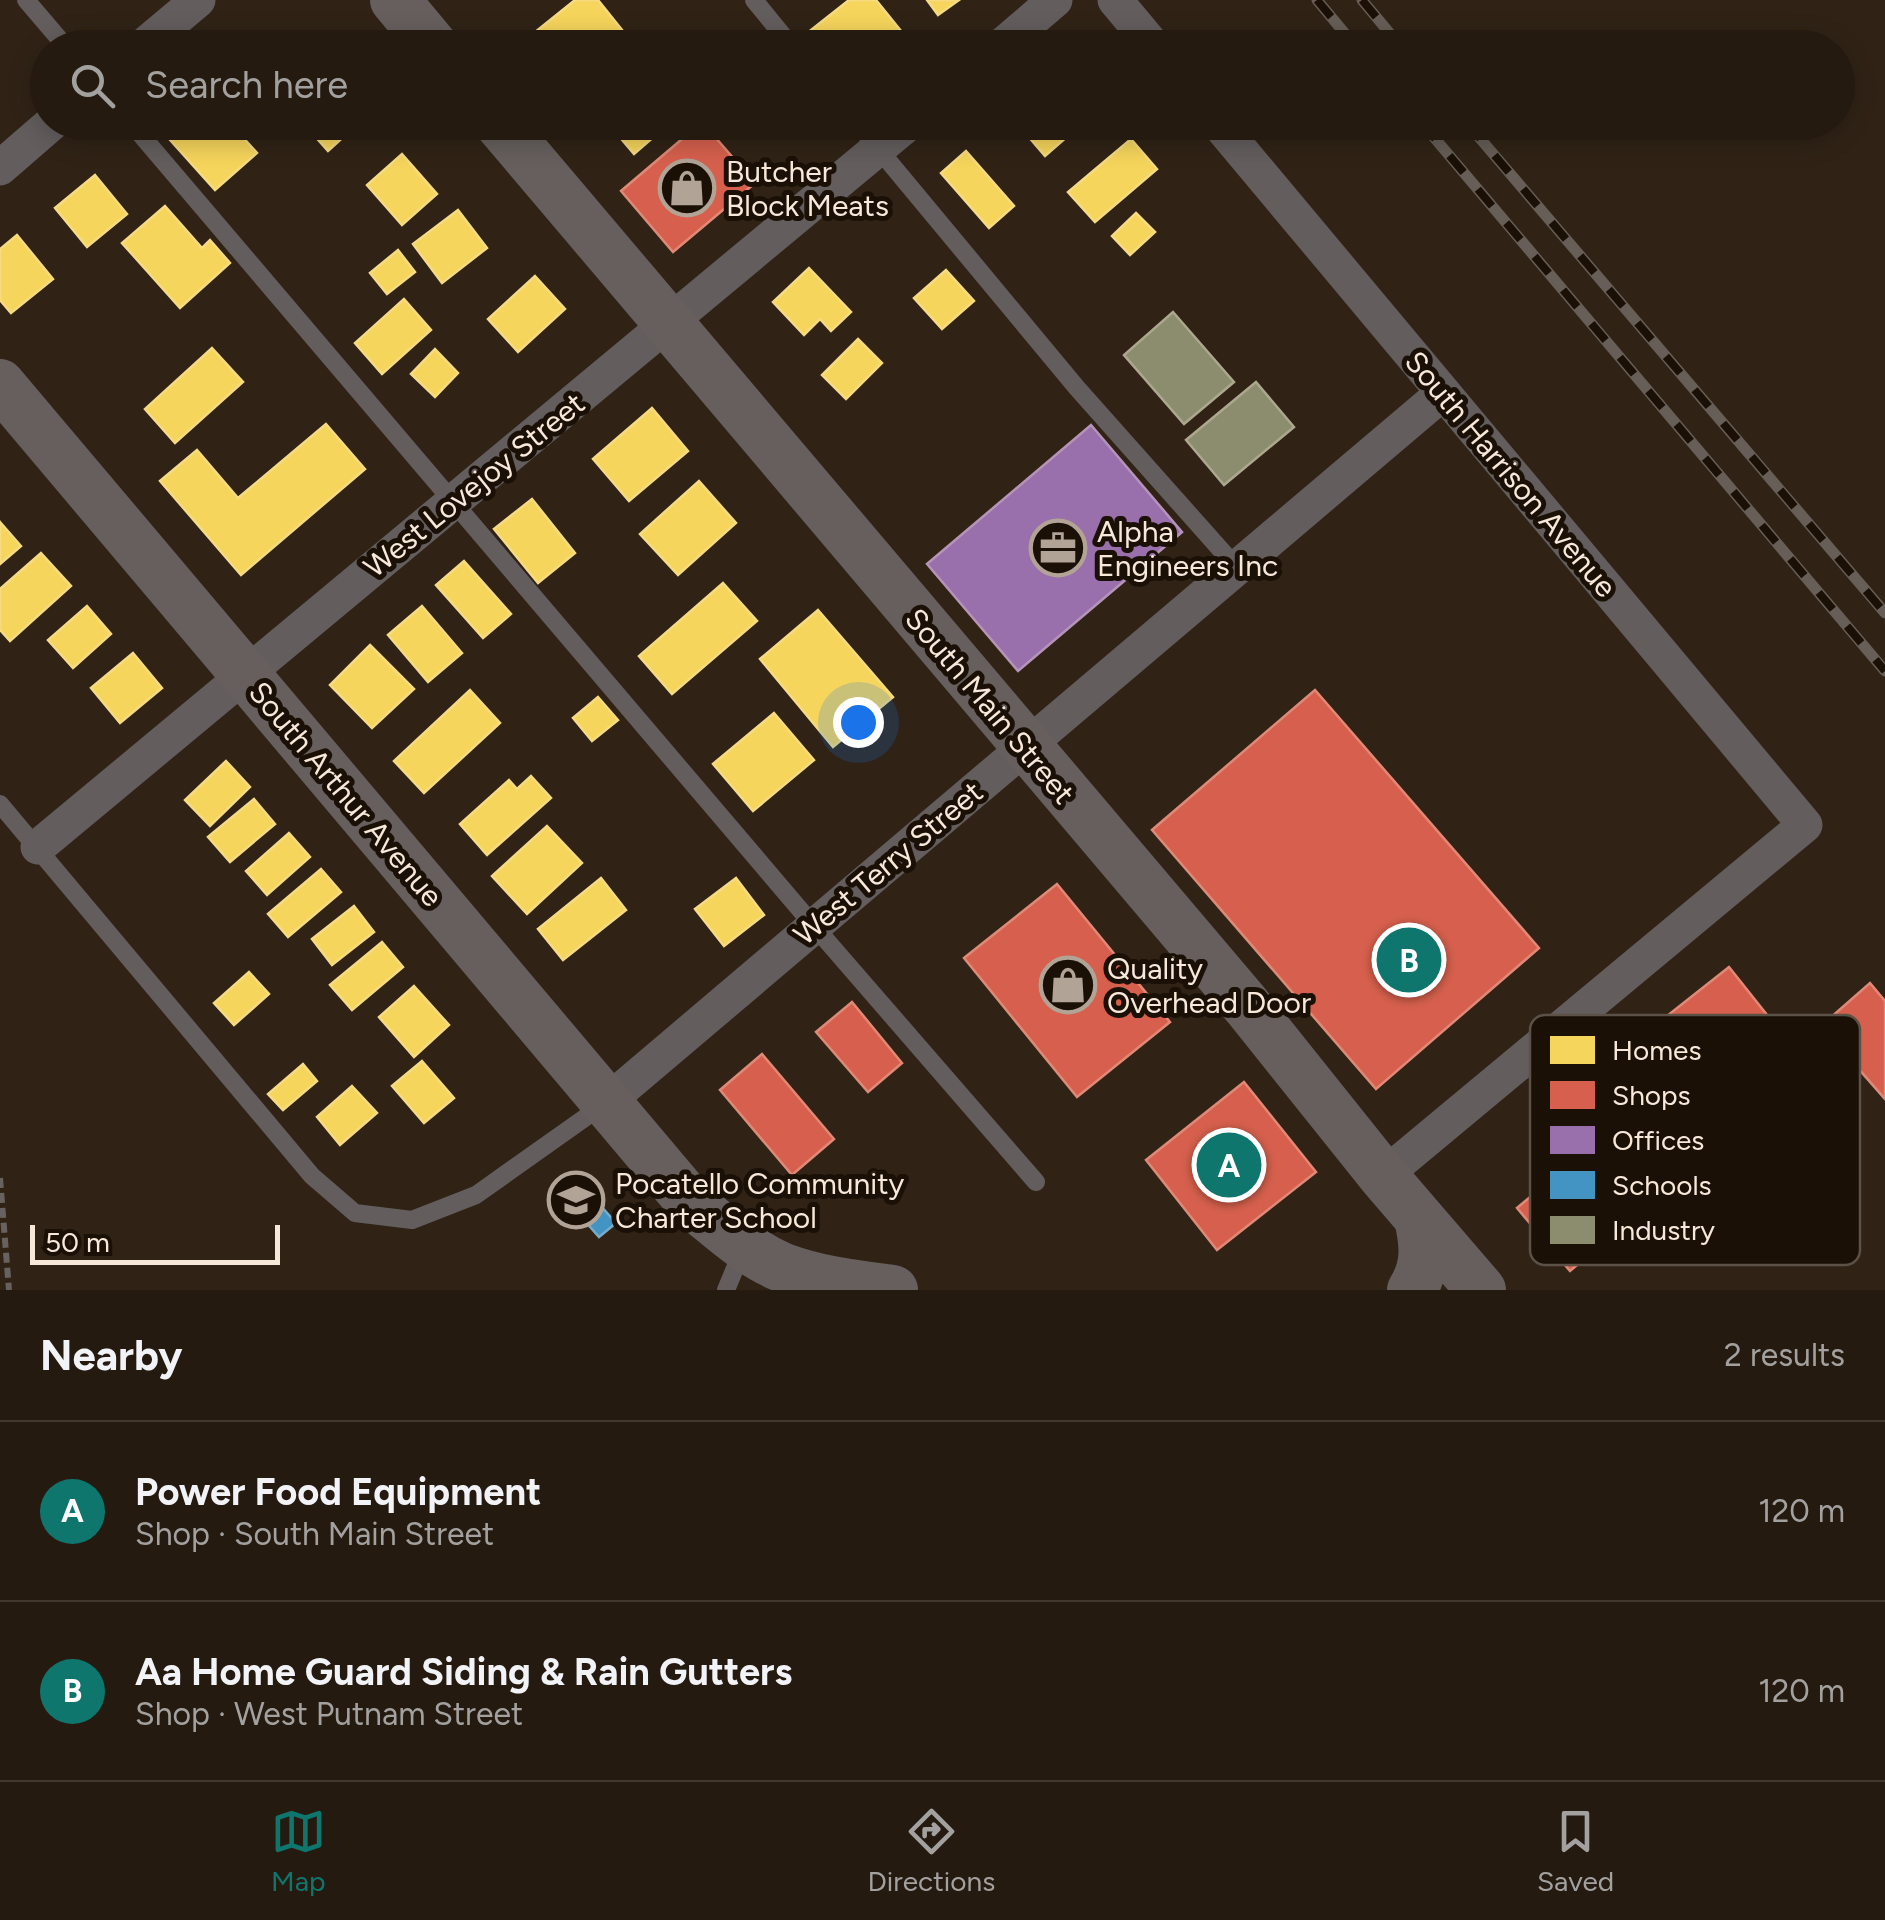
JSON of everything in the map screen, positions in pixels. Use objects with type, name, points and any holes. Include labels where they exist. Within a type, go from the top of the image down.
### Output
[{"type":"main road","points":[[395,0],[420,30]]},
{"type":"main road","name":"South Main Street","points":[[513,140],[1246,1006],[1481,1290]]},
{"type":"main road","name":"South Arthur Avenue","points":[[0,384],[692,1204],[781,1267],[841,1284],[893,1290]]},
{"type":"main road","points":[[1412,1290],[1421,1275],[1425,1247],[1419,1218]]},
{"type":"street","points":[[162,30],[198,0]]},
{"type":"street","points":[[1020,30],[1055,0]]},
{"type":"street","points":[[1115,0],[1140,30]]},
{"type":"street","points":[[0,168],[32,140]]},
{"type":"street","name":"West Lovejoy Street","points":[[38,848],[669,325],[864,140]]},
{"type":"street","name":"South Harrison Avenue","points":[[1232,140],[1805,825],[1577,1015]]},
{"type":"street","name":"West Terry Street","points":[[608,1101],[1444,392]]},
{"type":"street","name":"South Harrison Avenue","points":[[1383,1176],[1530,1054]]},
{"type":"lane","points":[[26,0],[52,30]]},
{"type":"lane","points":[[754,0],[778,30]]},
{"type":"lane","points":[[145,140],[1036,1182]]},
{"type":"lane","points":[[871,140],[1077,388],[1237,568]]},
{"type":"lane","points":[[0,804],[312,1176],[355,1213],[412,1220],[476,1195],[608,1101]]},
{"type":"lane","points":[[726,1290],[744,1244]]},
{"type":"path","points":[[0,1178],[10,1290]]},
{"type":"building: Homes","points":[[575,0],[598,0],[622,30],[538,30]]},
{"type":"building: Homes","points":[[849,0],[876,0],[900,30],[811,30]]},
{"type":"building: Homes","points":[[927,0],[959,0],[938,15]]},
{"type":"building: Homes","points":[[170,140],[245,140],[257,153],[215,190]]},
{"type":"building: Homes","points":[[318,140],[340,140],[328,151]]},
{"type":"building: Homes","points":[[622,140],[650,140],[634,154]]},
{"type":"building: Homes","points":[[1031,140],[1063,140],[1045,156]]},
{"type":"building: Homes","points":[[1130,140],[1157,169],[1095,222],[1068,192]]},
{"type":"building: Homes","points":[[966,151],[1014,206],[989,228],[941,173]]},
{"type":"building: Homes","points":[[402,154],[437,194],[402,225],[367,185]]},
{"type":"building: Homes","points":[[95,175],[127,214],[87,247],[55,208]]},
{"type":"building: Homes","points":[[165,206],[202,248],[210,240],[230,263],[180,308],[122,243]]},
{"type":"building: Homes","points":[[458,210],[487,248],[442,283],[413,244]]},
{"type":"building: Homes","points":[[1136,213],[1155,232],[1130,255],[1112,236]]},
{"type":"building: Homes","points":[[17,235],[53,279],[11,313],[0,300],[0,249]]},
{"type":"building: Homes","points":[[398,250],[415,272],[387,294],[370,273]]},
{"type":"building: Homes","points":[[809,268],[851,312],[831,331],[820,319],[804,335],[773,302]]},
{"type":"building: Homes","points":[[946,270],[974,301],[942,329],[914,298]]},
{"type":"building: Homes","points":[[535,276],[565,309],[518,352],[488,319]]},
{"type":"building: Homes","points":[[404,299],[431,330],[382,374],[355,343]]},
{"type":"building: Homes","points":[[858,339],[882,363],[846,399],[822,375]]},
{"type":"building: Homes","points":[[212,348],[243,382],[175,443],[145,409]]},
{"type":"building: Homes","points":[[435,349],[458,373],[435,397],[411,374]]},
{"type":"building: Homes","points":[[652,408],[688,451],[629,501],[593,459]]},
{"type":"building: Homes","points":[[326,424],[365,469],[241,575],[160,481],[197,450],[238,498]]},
{"type":"building: Homes","points":[[699,481],[736,523],[678,575],[640,534]]},
{"type":"building: Homes","points":[[532,499],[575,553],[538,583],[494,529]]},
{"type":"building: Homes","points":[[0,522],[21,546],[0,564]]},
{"type":"building: Homes","points":[[41,553],[71,586],[10,641],[0,630],[0,589]]},
{"type":"building: Homes","points":[[464,561],[511,614],[483,638],[436,585]]},
{"type":"building: Homes","points":[[723,583],[757,621],[672,694],[639,656]]},
{"type":"building: Homes","points":[[87,606],[111,634],[73,668],[48,640]]},
{"type":"building: Homes","points":[[422,606],[462,653],[428,682],[388,635]]},
{"type":"building: Homes","points":[[818,610],[893,697],[833,747],[760,659]]},
{"type":"building: Homes","points":[[370,645],[414,689],[372,728],[330,685]]},
{"type":"building: Homes","points":[[133,653],[162,688],[120,723],[91,688]]},
{"type":"building: Homes","points":[[470,690],[500,723],[424,793],[394,761]]},
{"type":"building: Homes","points":[[598,697],[618,720],[592,741],[573,718]]},
{"type":"building: Homes","points":[[774,713],[814,760],[753,811],[713,764]]},
{"type":"building: Homes","points":[[226,761],[250,787],[210,826],[185,800]]},
{"type":"building: Homes","points":[[531,776],[551,798],[487,855],[460,824],[509,780],[517,789]]},
{"type":"building: Homes","points":[[254,799],[275,824],[230,862],[208,837]]},
{"type":"building: Homes","points":[[547,826],[582,863],[527,914],[492,876]]},
{"type":"building: Homes","points":[[289,833],[310,857],[267,895],[246,871]]},
{"type":"building: Homes","points":[[321,869],[341,892],[288,937],[268,914]]},
{"type":"building: Homes","points":[[601,878],[626,910],[563,960],[538,929]]},
{"type":"building: Homes","points":[[736,878],[764,915],[724,946],[695,909]]},
{"type":"building: Homes","points":[[354,906],[374,932],[332,965],[312,939]]},
{"type":"building: Homes","points":[[382,942],[403,967],[352,1010],[330,985]]},
{"type":"building: Homes","points":[[249,972],[269,994],[234,1025],[214,1003]]},
{"type":"building: Homes","points":[[414,986],[449,1025],[414,1057],[379,1017]]},
{"type":"building: Homes","points":[[422,1061],[454,1098],[424,1123],[392,1086]]},
{"type":"building: Homes","points":[[303,1064],[317,1081],[283,1110],[268,1094]]},
{"type":"building: Homes","points":[[352,1086],[377,1113],[340,1145],[317,1117]]},
{"type":"building: Shops","points":[[681,140],[718,140],[755,183],[673,252],[621,191]]},
{"type":"building: Shops","points":[[1315,690],[1539,948],[1376,1089],[1152,830]]},
{"type":"building: Shops","points":[[1057,884],[1170,1022],[1077,1097],[964,958]]},
{"type":"building: Shops","points":[[1729,967],[1767,1015],[1668,1015]]},
{"type":"building: Shops","points":[[1870,983],[1885,1001],[1885,1099],[1860,1070],[1860,1015],[1834,1015]]},
{"type":"building: Shops","points":[[852,1002],[902,1063],[868,1092],[816,1032]]},
{"type":"building: Shops","points":[[762,1054],[834,1139],[792,1175],[720,1090]]},
{"type":"building: Shops","points":[[1244,1082],[1316,1172],[1217,1250],[1146,1160]]},
{"type":"building: Shops","points":[[1530,1197],[1530,1223],[1517,1208]]},
{"type":"building: Offices","points":[[1091,425],[1182,532],[1018,671],[927,564]]},
{"type":"building: Schools","points":[[593,1197],[616,1223],[599,1237],[576,1211]]},
{"type":"building: Industry","points":[[1173,312],[1234,382],[1184,424],[1124,355]]},
{"type":"building: Industry","points":[[1256,382],[1294,427],[1224,485],[1186,440]]},
{"type":"railway","points":[[1317,0],[1342,30]]},
{"type":"railway","points":[[1362,0],[1387,30]]},
{"type":"railway","points":[[1436,140],[1885,671]]},
{"type":"railway","points":[[1481,140],[1885,613]]},
{"type":"place","name":"Butcher Block Meats","points":[[687,188]]},
{"type":"place","name":"Alpha Engineers Inc","points":[[1058,548]]},
{"type":"place","name":"Aa Home Guard Siding & Rain Gutters","points":[[1409,960]]},
{"type":"place","name":"Quality Overhead Door","points":[[1068,985]]},
{"type":"place","name":"Power Food Equipment","points":[[1229,1165]]},
{"type":"place","name":"Pocatello Community Charter School","points":[[576,1200]]}]
